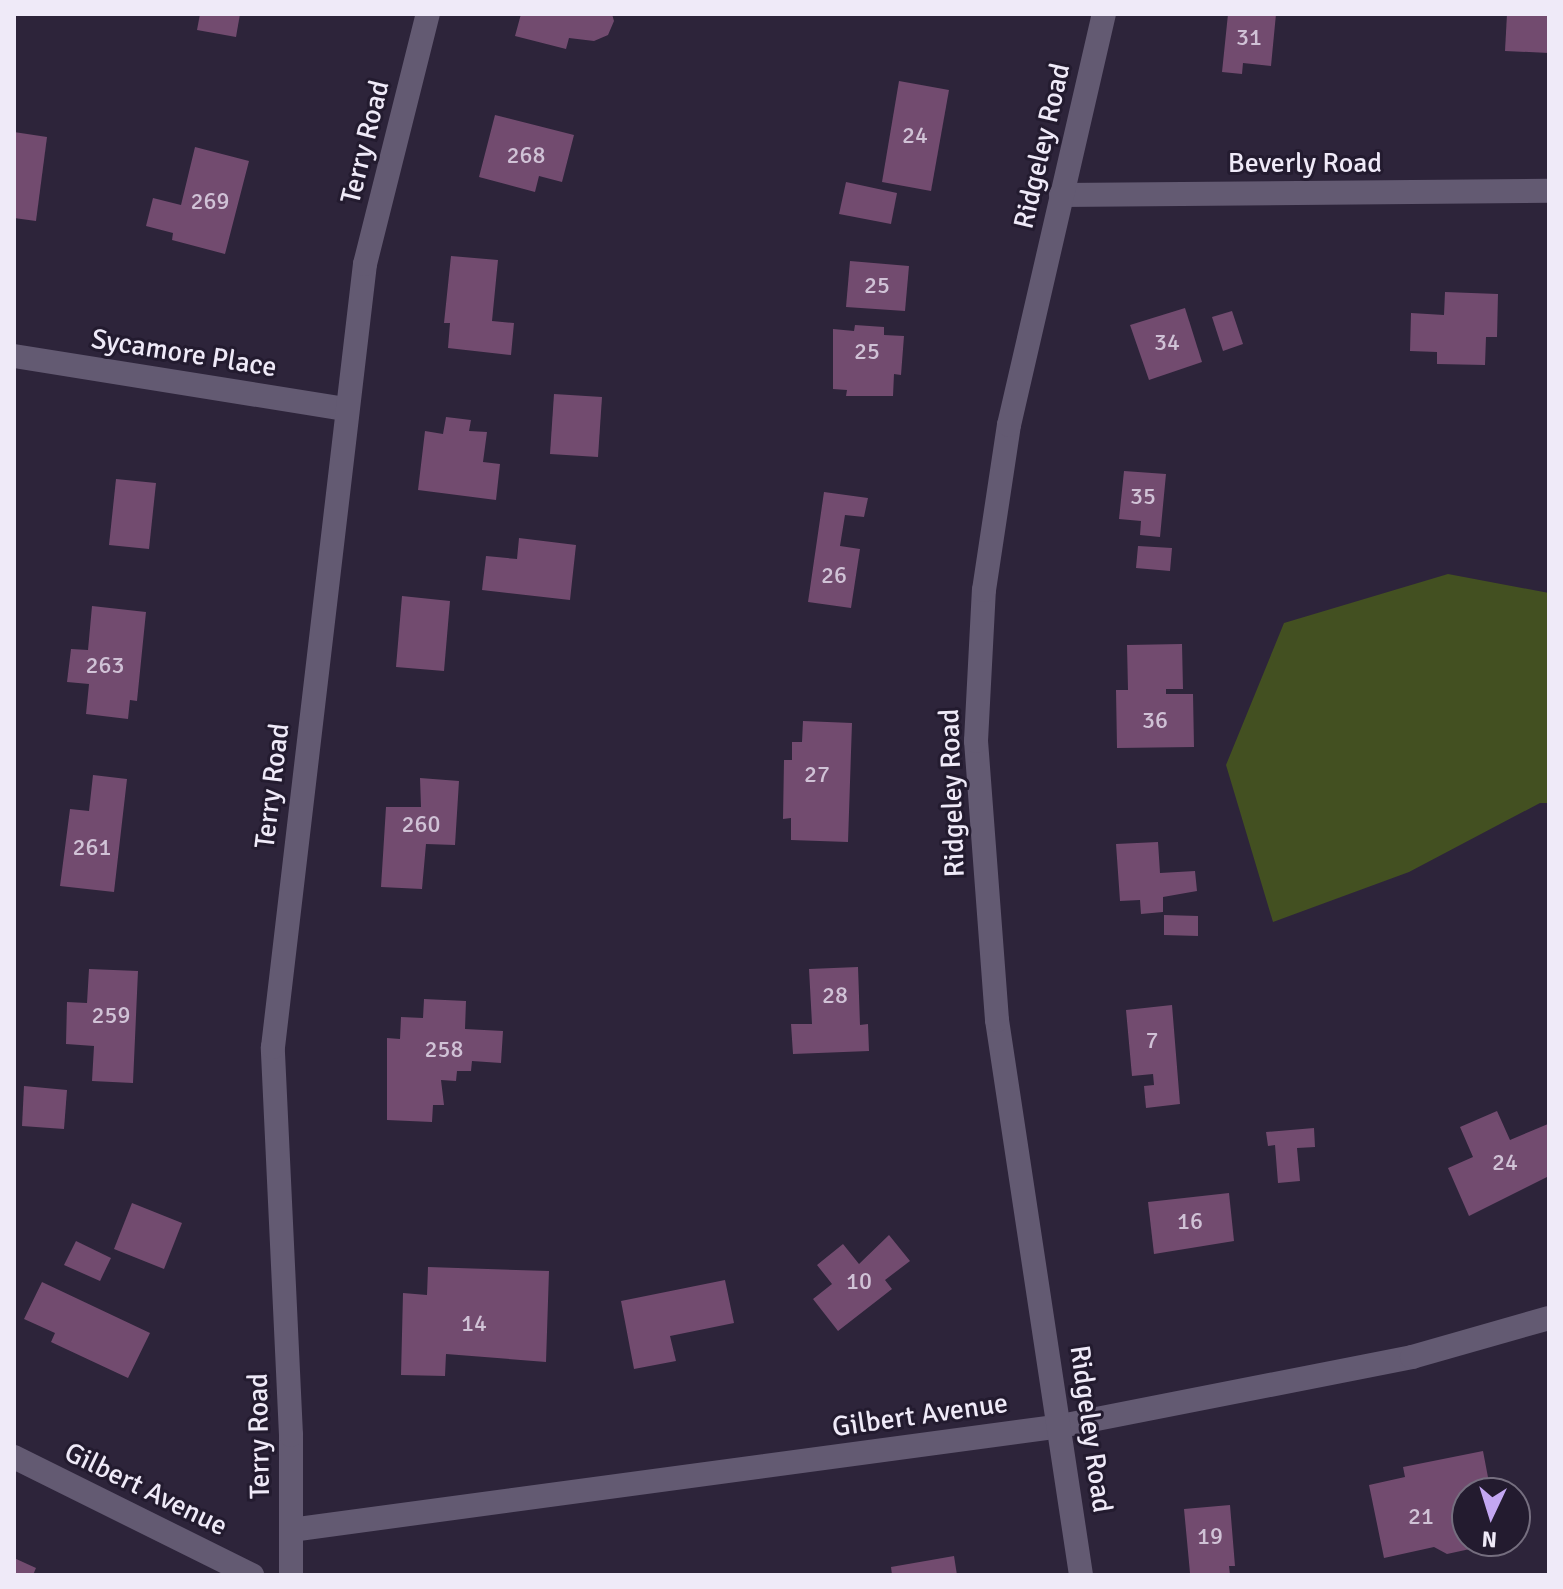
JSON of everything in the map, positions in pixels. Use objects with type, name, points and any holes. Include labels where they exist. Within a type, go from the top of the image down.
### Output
[{"type":"street","name":"Terry Road","points":[[291,1575],[273,1047],[365,264],[428,14]]},
{"type":"street","name":"Ridgeley Road","points":[[1081,1575],[1061,1426],[997,1020],[976,741],[984,590],[1009,425],[1104,14]]},
{"type":"street","name":"Beverly Road","points":[[1061,195],[1549,191]]},
{"type":"street","name":"Sycamore Place","points":[[14,356],[346,409]]},
{"type":"street","name":"Gilbert Avenue","points":[[291,1530],[1061,1426],[1412,1357],[1549,1318]]},
{"type":"street","name":"Gilbert Avenue","points":[[14,1457],[252,1575]]},
{"type":"green space","points":[[1448,574],[1549,593],[1549,803],[1540,803],[1409,872],[1273,922],[1226,765],[1284,623]]},
{"type":"building","points":[[200,14],[240,14],[236,37],[197,30]]},
{"type":"building","points":[[521,14],[612,14],[614,21],[608,35],[594,41],[569,38],[566,49],[515,36]]},
{"type":"building","points":[[1228,14],[1276,14],[1271,66],[1243,63],[1242,74],[1222,72]]},
{"type":"building","points":[[1507,14],[1549,14],[1549,53],[1505,51]]},
{"type":"building","points":[[899,81],[949,90],[931,191],[882,182]]},
{"type":"building","points":[[495,115],[574,135],[562,182],[539,176],[535,192],[479,177]]},
{"type":"building","points":[[14,132],[47,137],[36,221],[14,218]]},
{"type":"building","points":[[195,147],[249,161],[225,254],[172,240],[173,233],[146,226],[153,198],[181,205]]},
{"type":"building","points":[[846,182],[897,193],[891,224],[839,214]]},
{"type":"building","points":[[451,256],[498,260],[492,321],[514,323],[511,355],[448,348],[450,323],[444,323]]},
{"type":"building","points":[[850,261],[909,266],[905,311],[846,307]]},
{"type":"building","points":[[1445,292],[1498,294],[1497,337],[1486,337],[1485,365],[1437,364],[1437,352],[1410,351],[1411,313],[1444,315]]},
{"type":"building","points":[[1185,308],[1202,362],[1149,380],[1130,325]]},
{"type":"building","points":[[1232,311],[1243,344],[1223,351],[1212,317]]},
{"type":"building","points":[[855,325],[884,327],[884,335],[904,336],[901,375],[894,374],[893,396],[846,396],[847,390],[833,389],[833,329],[854,331]]},
{"type":"building","points":[[554,394],[602,397],[598,457],[550,454]]},
{"type":"building","points":[[446,417],[471,420],[469,431],[487,432],[483,462],[500,464],[496,500],[418,490],[425,431],[443,434]]},
{"type":"building","points":[[1124,471],[1166,474],[1160,537],[1140,535],[1141,521],[1119,519]]},
{"type":"building","points":[[116,479],[156,483],[149,549],[109,545]]},
{"type":"building","points":[[824,492],[868,498],[864,517],[845,515],[840,546],[860,549],[851,608],[808,602]]},
{"type":"building","points":[[519,538],[576,545],[570,600],[482,590],[486,556],[517,559]]},
{"type":"building","points":[[1138,546],[1172,548],[1170,571],[1136,568]]},
{"type":"building","points":[[402,596],[450,601],[444,671],[396,667]]},
{"type":"building","points":[[92,606],[146,612],[137,701],[130,700],[128,719],[86,714],[89,684],[67,682],[71,649],[88,650]]},
{"type":"building","points":[[1182,644],[1183,689],[1166,689],[1166,694],[1193,694],[1194,747],[1117,748],[1116,690],[1128,690],[1127,645]]},
{"type":"building","points":[[803,721],[852,723],[848,842],[791,840],[791,818],[783,819],[784,760],[792,760],[792,742],[802,742]]},
{"type":"building","points":[[93,775],[127,779],[114,892],[60,886],[70,809],[89,811]]},
{"type":"building","points":[[420,778],[459,781],[455,845],[426,844],[422,889],[381,887],[386,807],[421,807]]},
{"type":"building","points":[[1158,842],[1160,873],[1195,871],[1197,891],[1163,897],[1163,912],[1141,914],[1140,900],[1120,901],[1116,844]]},
{"type":"building","points":[[1164,915],[1198,916],[1198,936],[1164,935]]},
{"type":"building","points":[[858,967],[860,1025],[868,1024],[869,1051],[793,1054],[791,1024],[812,1024],[809,969]]},
{"type":"building","points":[[89,969],[138,971],[133,1083],[92,1081],[94,1046],[66,1044],[67,1002],[87,1003]]},
{"type":"building","points":[[424,999],[466,1001],[465,1029],[503,1031],[501,1063],[472,1061],[471,1071],[457,1071],[456,1081],[441,1080],[444,1105],[433,1105],[432,1122],[387,1120],[387,1038],[400,1039],[401,1017],[423,1018]]},
{"type":"building","points":[[1172,1005],[1180,1104],[1146,1108],[1144,1086],[1154,1085],[1153,1074],[1132,1076],[1126,1010]]},
{"type":"building","points":[[24,1086],[67,1090],[64,1129],[22,1126]]},
{"type":"building","points":[[1497,1111],[1510,1140],[1548,1124],[1549,1176],[1469,1216],[1448,1168],[1473,1157],[1460,1127]]},
{"type":"building","points":[[1314,1128],[1315,1147],[1297,1148],[1300,1181],[1278,1183],[1275,1145],[1268,1146],[1266,1132]]},
{"type":"building","points":[[1229,1193],[1234,1241],[1154,1254],[1148,1202]]},
{"type":"building","points":[[132,1203],[182,1223],[164,1269],[114,1249]]},
{"type":"building","points":[[889,1235],[910,1261],[885,1280],[892,1289],[838,1331],[813,1299],[832,1284],[817,1265],[843,1244],[859,1264]]},
{"type":"building","points":[[76,1241],[111,1258],[100,1281],[64,1265]]},
{"type":"building","points":[[428,1267],[549,1271],[546,1362],[446,1354],[445,1376],[401,1375],[403,1293],[427,1295]]},
{"type":"building","points":[[725,1280],[734,1323],[670,1336],[676,1361],[634,1369],[621,1301]]},
{"type":"building","points":[[42,1282],[150,1333],[128,1378],[51,1342],[55,1333],[24,1319]]},
{"type":"building","points":[[1483,1451],[1488,1477],[1451,1477],[1451,1553],[1434,1547],[1384,1558],[1369,1485],[1405,1477],[1403,1467]]},
{"type":"building","points":[[1230,1505],[1235,1566],[1229,1566],[1230,1575],[1190,1573],[1184,1509]]},
{"type":"building","points":[[954,1556],[957,1575],[892,1575],[891,1567]]},
{"type":"building","points":[[14,1558],[36,1568],[33,1575],[14,1575]]}]
